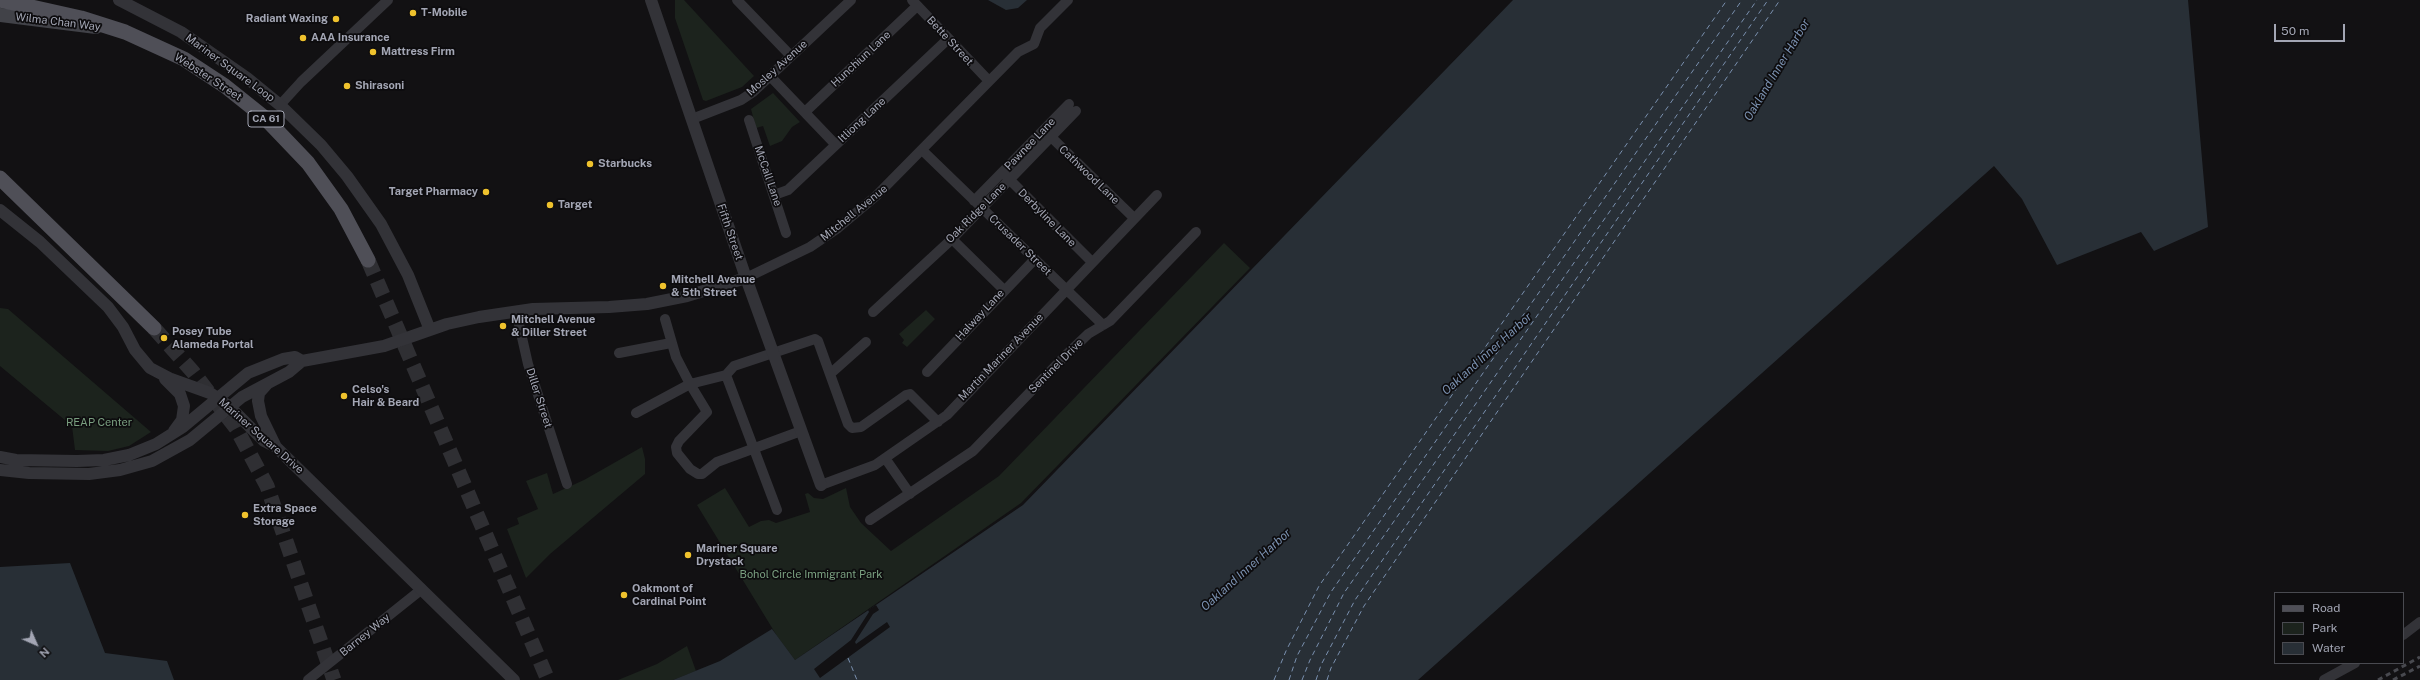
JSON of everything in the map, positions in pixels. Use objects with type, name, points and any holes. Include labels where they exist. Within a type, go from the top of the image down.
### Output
[{"type":"main road","name":"Webster Street","points":[[0,0],[81,18],[116,28],[165,49],[199,68],[235,93],[266,118],[298,151],[325,185],[348,221],[368,260]]},
{"type":"main road","name":"Wilma Chan Way","points":[[0,15],[116,28]]},
{"type":"main road","points":[[0,178],[154,328]]},
{"type":"street","name":"Mariner Square Loop","points":[[118,0],[134,5],[200,45],[247,78],[280,105],[330,155],[371,209],[400,259],[430,330]]},
{"type":"street","points":[[280,105],[301,82],[388,0]]},
{"type":"street","name":"Fifth Street","points":[[651,0],[746,278],[821,485]]},
{"type":"street","points":[[737,0],[791,56]]},
{"type":"street","name":"Mosley Avenue","points":[[692,119],[741,100],[770,76],[851,0]]},
{"type":"street","name":"Mitchell Avenue","points":[[430,330],[462,320],[516,311],[647,304],[694,295],[746,278],[794,256],[838,228],[876,196],[923,151],[1018,52],[1034,44],[1040,28],[1068,0]]},
{"type":"street","name":"Bette Street","points":[[915,3],[989,81]]},
{"type":"street","name":"Hunchiun Lane","points":[[804,112],[915,3]]},
{"type":"street","name":"Itliong Lane","points":[[774,195],[788,190],[948,39]]},
{"type":"street","points":[[770,76],[836,144]]},
{"type":"street","name":"Oak Ridge Lane","points":[[1006,177],[1073,108]]},
{"type":"street","name":"McCall Lane","points":[[748,120],[786,233]]},
{"type":"street","name":"Cathwood Lane","points":[[1047,134],[1134,218]]},
{"type":"street","name":"Crusader Street","points":[[923,151],[1104,325]]},
{"type":"street","name":"Pawnee Lane","points":[[978,204],[1006,177]]},
{"type":"street","name":"Derbyline Lane","points":[[1006,177],[1092,262]]},
{"type":"street","name":"Martin Mariner Avenue","points":[[821,485],[864,471],[938,422],[1157,195]]},
{"type":"street","name":"Oak Ridge Lane","points":[[873,312],[952,239],[978,204]]},
{"type":"street","name":"Mariner Square Drive","points":[[0,210],[40,242],[108,307],[142,359],[160,374],[217,397],[230,407],[264,441],[276,447],[514,680]]},
{"type":"street","name":"Sentinel Drive","points":[[870,520],[973,451],[1077,344],[1104,325],[1196,232]]},
{"type":"street","points":[[952,239],[1004,290]]},
{"type":"street","name":"Halway Lane","points":[[927,372],[1035,259]]},
{"type":"street","name":"Diller Street","points":[[516,311],[528,364],[567,484]]},
{"type":"street","points":[[665,320],[676,357],[707,412],[679,440],[676,447],[678,453],[690,469],[698,474],[704,473],[717,462],[801,431]]},
{"type":"street","points":[[0,470],[29,473],[89,474],[135,467],[176,450],[251,391],[290,372],[302,361],[367,350],[430,330]]},
{"type":"street","points":[[636,413],[690,384],[726,375],[734,366],[815,339],[818,340],[848,424],[852,428],[861,427],[906,395],[910,394],[938,422]]},
{"type":"street","points":[[830,374],[866,342]]},
{"type":"street","points":[[619,353],[671,343]]},
{"type":"street","points":[[0,457],[30,461],[104,460],[140,452],[171,435],[194,419],[239,379],[260,367],[295,357],[302,361]]},
{"type":"street","points":[[160,374],[180,394],[184,406],[182,420],[171,435]]},
{"type":"street","points":[[726,375],[777,510]]},
{"type":"street","points":[[273,379],[263,387],[258,401],[261,416],[276,447]]},
{"type":"street","points":[[885,458],[910,494]]},
{"type":"street","name":"Barney Way","points":[[308,680],[422,589]]},
{"type":"street","points":[[2404,634],[2420,622]]},
{"type":"street","points":[[2324,680],[2353,664]]},
{"type":"green space","points":[[675,0],[684,0],[754,76],[742,87],[706,101],[703,100],[675,18]]},
{"type":"green space","points":[[773,93],[800,122],[792,127],[782,141],[770,146],[763,126],[756,128],[751,109]]},
{"type":"green space","name":"Bohol Circle Immigrant Park","points":[[1224,243],[1250,268],[1021,503],[795,660],[777,636],[697,505],[725,488],[749,527],[761,521],[769,520],[776,523],[810,512],[805,494],[808,493],[814,498],[823,499],[846,488],[850,507],[861,523],[891,551],[999,476]]},
{"type":"green space","name":"REAP Center","points":[[0,308],[8,309],[151,432],[129,446],[108,451],[75,450],[72,426],[0,366]]},
{"type":"green space","points":[[926,310],[935,319],[907,347],[902,343],[904,340],[899,334]]},
{"type":"green space","points":[[642,447],[645,459],[645,474],[550,554],[526,578],[507,529],[519,524],[517,518],[538,509],[526,481],[547,473],[553,494],[584,480]]},
{"type":"green space","points":[[687,646],[696,671],[673,680],[618,680],[657,664]]},
{"type":"water","points":[[988,0],[1027,0],[1018,8],[1006,10]]},
{"type":"water","name":"Oakland Inner Harbor","points":[[1513,0],[2188,0],[2208,227],[2154,251],[2141,232],[2057,265],[2022,199],[1994,166],[1418,680],[673,680],[720,661],[772,629],[795,660],[1023,505]]},
{"type":"water","points":[[70,563],[105,653],[167,661],[174,680],[0,680],[0,567]]},
{"type":"pier","points":[[876,605],[879,610],[873,614],[855,642],[856,644],[887,622],[890,627],[820,678],[814,669],[851,640],[869,612],[868,610]]},
{"type":"ferry route","points":[[1274,680],[1286,651],[1319,586],[1727,0]]},
{"type":"ferry route","points":[[1289,680],[1297,656],[1331,592],[1742,0]]},
{"type":"ferry route","points":[[1302,680],[1310,660],[1344,593],[1757,0]]},
{"type":"ferry route","points":[[1316,680],[1321,665],[1355,600],[1768,0]]},
{"type":"ferry route","points":[[1327,680],[1331,668],[1364,606],[1780,0]]},
{"type":"ferry route","points":[[848,658],[857,680]]},
{"type":"tunnel","points":[[368,260],[548,680]]},
{"type":"tunnel","points":[[154,328],[193,372],[236,428],[267,486],[334,680]]},
{"type":"railway","points":[[2378,680],[2420,657]]},
{"type":"railway","points":[[2393,680],[2420,666]]},
{"type":"place","name":"T-Mobile","points":[[413,13]]},
{"type":"place","name":"Radiant Waxing","points":[[336,19]]},
{"type":"place","name":"AAA Insurance","points":[[303,38]]},
{"type":"place","name":"Mattress Firm","points":[[373,52]]},
{"type":"place","name":"Shirasoni","points":[[347,86]]},
{"type":"place","name":"Starbucks","points":[[590,164]]},
{"type":"place","name":"Target Pharmacy","points":[[486,192]]},
{"type":"place","name":"Target","points":[[550,205]]},
{"type":"place","name":"Mitchell Avenue & 5th Street","points":[[663,286]]},
{"type":"place","name":"Mitchell Avenue & Diller Street","points":[[503,326]]},
{"type":"place","name":"Posey Tube Alameda Portal","points":[[164,338]]},
{"type":"place","name":"Celso's Hair & Beard","points":[[344,396]]},
{"type":"place","name":"Extra Space Storage","points":[[245,515]]},
{"type":"place","name":"Mariner Square Drystack","points":[[688,555]]},
{"type":"place","name":"Oakmont of Cardinal Point","points":[[624,595]]}]
